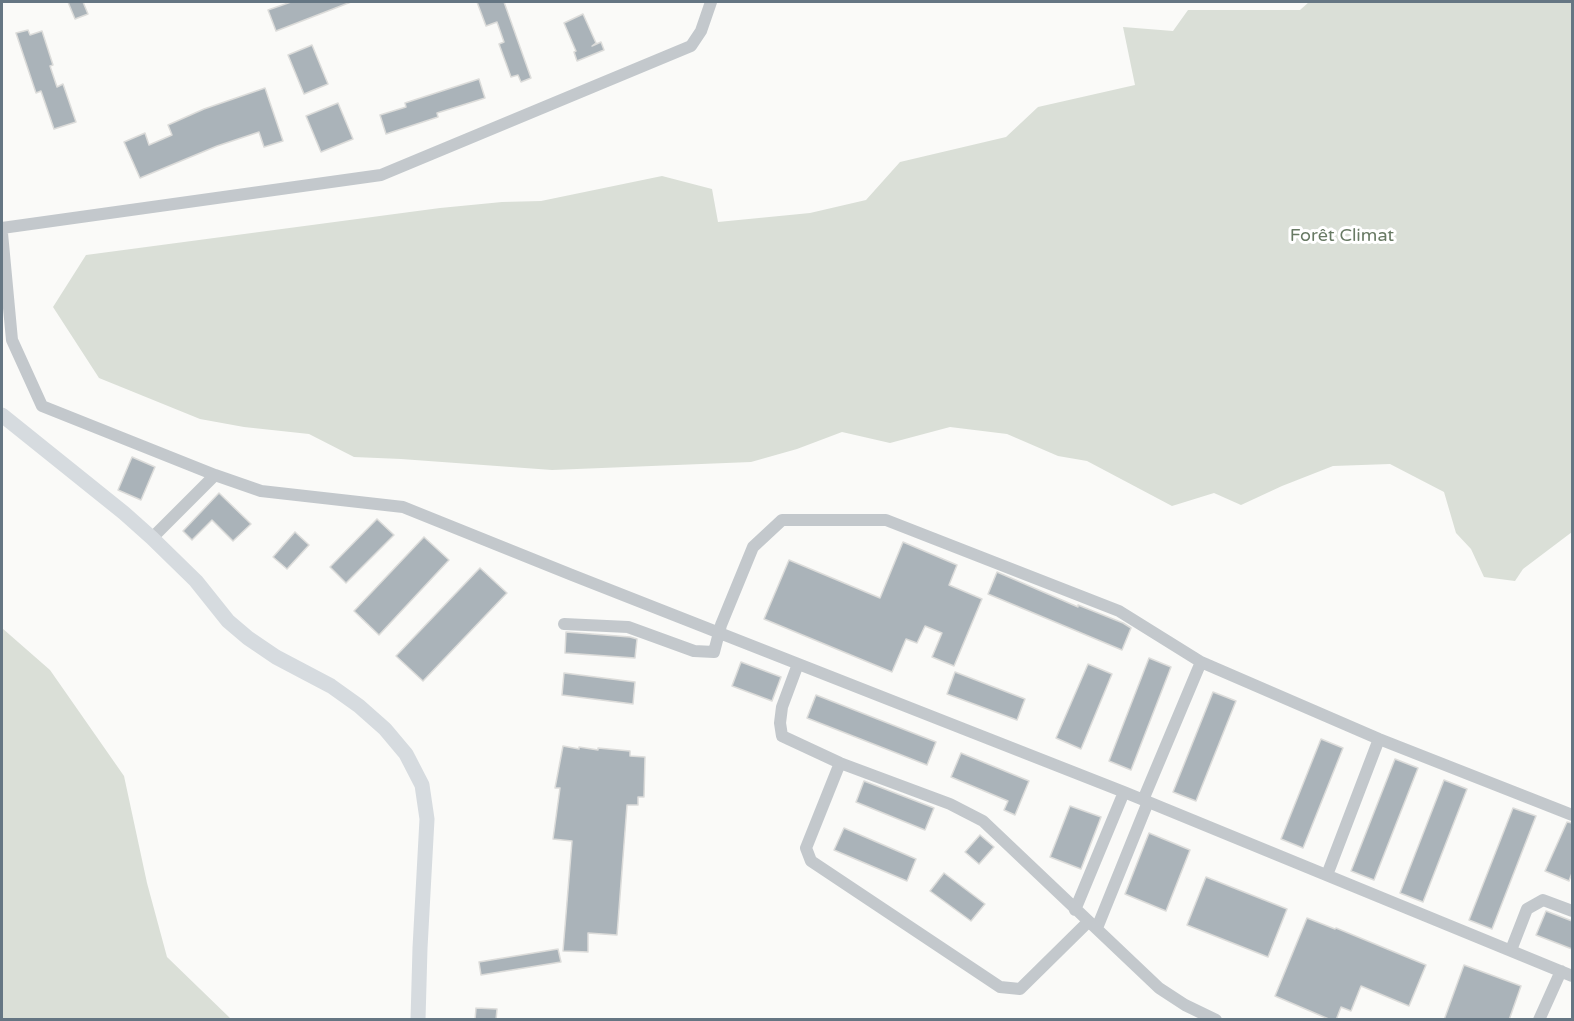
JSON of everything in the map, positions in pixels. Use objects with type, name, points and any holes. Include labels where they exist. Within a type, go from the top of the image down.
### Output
[{"type":"main road","points":[[2,415],[152,538],[196,581],[228,621],[248,639],[359,706],[385,729],[406,754],[422,785],[427,819],[418,1020]]},
{"type":"street","points":[[2,228],[381,175],[691,46],[700,31],[711,2]]},
{"type":"street","points":[[2,233],[12,340],[42,406],[215,475],[261,490],[403,507],[1124,792],[1567,973],[1539,1020]]},
{"type":"street","points":[[152,538],[215,475]]},
{"type":"street","points":[[564,624],[628,627],[694,651],[714,652],[719,633],[753,547],[782,520],[886,520],[1119,611],[1201,662],[1379,740],[1572,814]]},
{"type":"street","points":[[840,763],[806,848],[811,861],[1000,987],[1020,989],[1093,925],[1146,801],[1201,662]]},
{"type":"street","points":[[798,664],[782,707],[780,723],[782,736],[840,763],[950,804],[983,821],[1159,988],[1185,1005],[1216,1020]]},
{"type":"street","points":[[1327,875],[1379,740]]},
{"type":"street","points":[[1076,910],[1124,792]]},
{"type":"street","points":[[1510,950],[1527,909],[1543,900],[1572,911]]},
{"type":"green space","name":"Forêt Climat","points":[[1309,2],[1572,2],[1572,532],[1523,569],[1515,581],[1484,577],[1471,549],[1456,533],[1444,492],[1390,464],[1333,466],[1241,505],[1214,493],[1172,506],[1087,461],[1058,456],[1007,434],[950,427],[890,443],[842,432],[797,449],[751,462],[552,470],[354,457],[309,434],[244,427],[200,419],[99,378],[53,307],[86,255],[440,208],[541,201],[662,176],[712,189],[718,222],[810,213],[866,200],[900,162],[1006,137],[1038,107],[1135,85],[1123,27],[1173,31],[1188,10],[1300,10]]},
{"type":"green space","points":[[2,628],[50,670],[124,776],[147,883],[167,957],[231,1019],[2,1019]]},
{"type":"building","points":[[68,2],[83,2],[88,14],[75,19]]},
{"type":"building","points":[[291,2],[351,2],[276,31],[268,10]]},
{"type":"building","points":[[477,2],[504,2],[531,78],[521,82],[518,75],[511,77],[499,44],[504,42],[497,22],[486,26]]},
{"type":"building","points":[[583,14],[596,43],[592,46],[601,42],[604,50],[577,61],[574,52],[576,51],[564,23]]},
{"type":"building","points":[[28,30],[30,35],[42,31],[53,65],[50,66],[57,87],[63,84],[76,122],[54,129],[41,91],[36,93],[16,33]]},
{"type":"building","points":[[312,45],[328,84],[304,94],[288,55]]},
{"type":"building","points":[[479,79],[485,98],[437,113],[438,117],[386,134],[380,115],[406,107],[405,103]]},
{"type":"building","points":[[265,88],[283,141],[264,147],[259,132],[217,146],[140,178],[124,142],[145,133],[149,145],[172,135],[168,125],[204,109]]},
{"type":"building","points":[[338,103],[353,139],[321,152],[306,116]]},
{"type":"building","points":[[132,457],[155,467],[141,500],[118,490]]},
{"type":"building","points":[[219,493],[251,524],[233,541],[212,520],[192,540],[183,531]]},
{"type":"building","points":[[377,519],[394,535],[346,583],[330,567]]},
{"type":"building","points":[[295,532],[309,545],[287,569],[273,557]]},
{"type":"building","points":[[424,537],[449,560],[379,635],[354,611]]},
{"type":"building","points":[[903,542],[957,565],[949,585],[982,599],[954,666],[932,657],[942,633],[925,626],[917,643],[906,639],[892,672],[764,619],[789,560],[880,598]]},
{"type":"building","points":[[480,568],[507,593],[423,681],[396,656]]},
{"type":"building","points":[[997,572],[1078,607],[1078,605],[1123,623],[1131,628],[1122,650],[988,594]]},
{"type":"building","points":[[566,632],[637,639],[635,658],[565,653]]},
{"type":"building","points":[[1149,658],[1171,667],[1131,770],[1109,761]]},
{"type":"building","points":[[741,662],[781,677],[772,701],[732,686]]},
{"type":"building","points":[[1088,664],[1112,674],[1081,749],[1056,738]]},
{"type":"building","points":[[955,672],[1025,699],[1017,720],[947,694]]},
{"type":"building","points":[[564,673],[635,682],[633,704],[562,695]]},
{"type":"building","points":[[1213,692],[1236,701],[1196,801],[1173,792]]},
{"type":"building","points":[[816,695],[936,742],[927,765],[807,718]]},
{"type":"building","points":[[1321,739],[1343,748],[1303,848],[1281,839]]},
{"type":"building","points":[[563,746],[579,749],[579,747],[630,751],[630,756],[645,757],[644,797],[638,797],[638,805],[627,805],[617,935],[588,933],[588,952],[563,951],[572,841],[553,839],[560,788],[555,788]]},
{"type":"building","points":[[961,753],[1029,781],[1015,815],[1004,810],[1008,801],[951,777]]},
{"type":"building","points":[[1395,759],[1418,768],[1374,880],[1351,871]]},
{"type":"building","points":[[1444,780],[1467,789],[1423,902],[1400,893]]},
{"type":"building","points":[[864,781],[934,808],[925,830],[856,802]]},
{"type":"building","points":[[1070,806],[1101,817],[1081,869],[1050,857]]},
{"type":"building","points":[[1513,808],[1536,816],[1492,929],[1469,920]]},
{"type":"building","points":[[1567,822],[1572,823],[1572,873],[1569,881],[1545,871]]},
{"type":"building","points":[[844,828],[916,859],[907,881],[834,850]]},
{"type":"building","points":[[1149,833],[1190,850],[1166,911],[1125,894]]},
{"type":"building","points":[[980,835],[994,847],[979,864],[965,852]]},
{"type":"building","points":[[944,873],[985,904],[971,921],[930,891]]},
{"type":"building","points":[[1206,877],[1287,909],[1268,957],[1187,925]]},
{"type":"building","points":[[1546,911],[1572,921],[1572,949],[1536,935]]},
{"type":"building","points":[[1307,918],[1426,965],[1409,1006],[1361,986],[1351,1011],[1341,1007],[1336,1020],[1331,1020],[1275,996]]},
{"type":"building","points":[[558,949],[561,962],[481,975],[479,962]]},
{"type":"building","points":[[1464,965],[1521,986],[1509,1020],[1444,1020]]},
{"type":"building","points":[[476,1008],[497,1009],[496,1020],[475,1020]]}]
